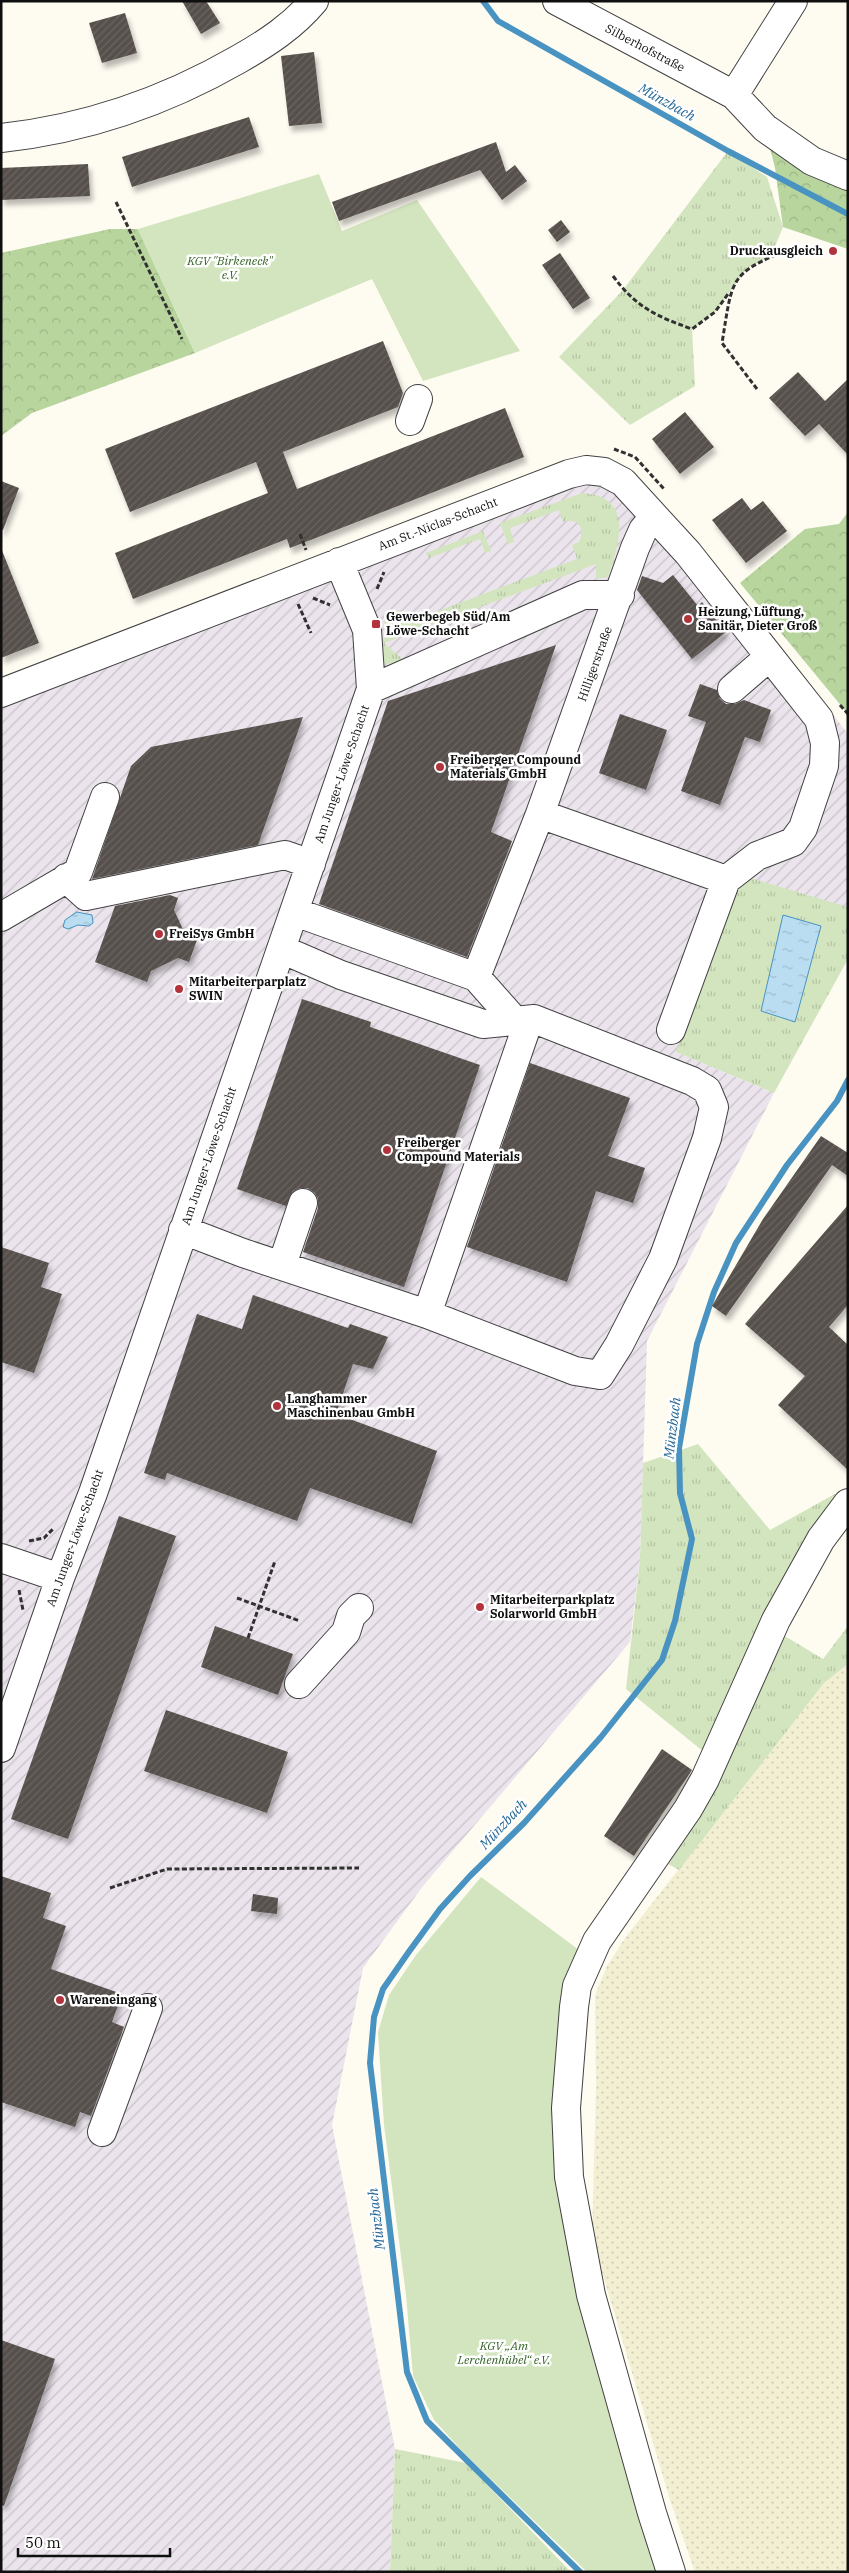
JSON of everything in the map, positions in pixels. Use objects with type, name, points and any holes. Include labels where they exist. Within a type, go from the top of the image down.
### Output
[{"type":"street","points":[[1,138],[34,134],[124,113],[205,79],[274,39],[314,1]]},
{"type":"street","name":"Silberhofstraße","points":[[557,1],[734,95],[765,128],[804,156],[848,176]]},
{"type":"street","points":[[734,95],[793,1]]},
{"type":"street","name":"Am St.-Niclas-Schacht","points":[[1,692],[560,478],[586,470],[604,472],[624,482],[688,553],[819,719],[825,743],[824,766],[810,811],[793,842],[757,856],[726,880]]},
{"type":"street","name":"Hilligerstraße","points":[[476,977],[540,814],[620,595],[635,548],[643,530],[654,517]]},
{"type":"street","name":"Am Junger-Löwe-Schacht","points":[[1,1748],[60,1578],[93,1493],[371,689],[367,630],[339,562]]},
{"type":"street","points":[[371,689],[583,595],[620,595]]},
{"type":"street","points":[[732,690],[769,657]]},
{"type":"street","points":[[1,917],[78,872],[105,797]]},
{"type":"street","points":[[540,814],[726,880],[671,1030]]},
{"type":"street","points":[[66,878],[86,896],[285,855],[311,864]]},
{"type":"street","points":[[295,912],[476,977],[522,1020]]},
{"type":"street","points":[[183,1230],[427,1314],[575,1372],[600,1375],[619,1345],[663,1259],[708,1138],[714,1107],[707,1090],[692,1081],[561,1029],[522,1020],[484,1024],[341,975],[281,950]]},
{"type":"street","points":[[427,1314],[522,1020]]},
{"type":"street","points":[[282,1265],[303,1203]]},
{"type":"street","points":[[671,2572],[649,2504],[591,2295],[569,2177],[566,2108],[577,1986],[597,1940],[688,1809],[713,1761],[776,1620],[821,1539],[848,1503]]},
{"type":"street","points":[[1,1558],[60,1578]]},
{"type":"street","points":[[299,1684],[346,1632],[350,1616],[359,1608]]},
{"type":"street","points":[[102,2132],[148,2008]]},
{"type":"path","points":[[116,202],[182,339]]},
{"type":"path","points":[[613,276],[624,290],[655,316],[692,329],[715,312],[730,292],[736,280],[747,268],[792,248]]},
{"type":"path","points":[[730,292],[722,343],[757,389]]},
{"type":"path","points":[[378,595],[377,589],[384,570]]},
{"type":"path","points":[[28,1541],[44,1538],[54,1527]]},
{"type":"path","points":[[248,1638],[274,1561]]},
{"type":"path","points":[[17,1586],[21,1592],[23,1614]]},
{"type":"path","points":[[237,1598],[300,1621]]},
{"type":"path","points":[[110,1888],[167,1869],[359,1868]]},
{"type":"shaded area","points":[[573,465],[639,488],[808,682],[848,734],[848,907],[676,1052],[774,1093],[647,1341],[640,1559],[630,1642],[423,1886],[363,1968],[332,2125],[395,2449],[390,2572],[1,2572],[1,688]]},
{"type":"shaded area","points":[[848,1664],[848,2572],[695,2572],[670,2500],[592,2238],[596,2090],[595,1995],[607,1966],[625,1938],[824,1683]]},
{"type":"green space","points":[[765,128],[848,176],[848,249],[783,227],[775,168]]},
{"type":"green space","points":[[728,151],[767,177],[783,227],[771,256],[747,268],[715,312],[692,329],[695,386],[630,425],[559,357],[623,290]]},
{"type":"green space","name":"KGV \"Birkeneck\" e.V.","points":[[319,174],[342,231],[417,200],[520,351],[423,381],[372,279],[195,353],[138,229]]},
{"type":"green space","points":[[110,229],[138,229],[195,353],[32,413],[1,436],[1,253]]},
{"type":"green space","points":[[582,493],[599,496],[610,503],[616,512],[619,524],[619,537],[608,577],[596,579],[596,564],[384,643],[406,662],[383,664],[379,641],[389,637],[384,621],[389,620],[387,612],[401,610],[406,623],[577,559],[572,545],[579,542],[581,529],[573,521],[563,522],[559,510],[510,528],[514,542],[508,544],[500,523]]},
{"type":"green space","points":[[848,512],[848,714],[740,583],[805,529],[839,524]]},
{"type":"green space","points":[[483,531],[491,551],[485,553],[480,539],[429,558],[426,553]]},
{"type":"green space","points":[[740,875],[848,907],[848,959],[774,1093],[676,1052],[726,906]]},
{"type":"green space","points":[[698,1444],[770,1530],[842,1490],[709,1756],[626,1689],[640,1559],[643,1463]]},
{"type":"green space","points":[[848,1626],[848,1664],[824,1683],[679,1870],[659,1859],[778,1632],[823,1659]]},
{"type":"green space","name":"KGV „Am Lerchenhübel“ e.V.","points":[[481,1877],[579,1950],[558,2106],[661,2572],[587,2572],[464,2453],[434,2420],[413,2376],[406,2295],[384,2125],[378,2032],[389,1995],[416,1955]]},
{"type":"green space","points":[[395,2449],[466,2463],[571,2572],[390,2572]]},
{"type":"water","points":[[77,912],[92,915],[93,923],[89,926],[78,925],[68,929],[63,927],[65,920]]},
{"type":"water","points":[[783,915],[821,926],[795,1022],[761,1011]]},
{"type":"building","points":[[182,1],[206,1],[220,23],[201,34]]},
{"type":"building","points":[[125,13],[137,53],[102,63],[89,23]]},
{"type":"building","points":[[314,52],[322,123],[289,126],[281,56]]},
{"type":"building","points":[[249,117],[259,147],[132,187],[122,157]]},
{"type":"building","points":[[496,142],[506,172],[515,165],[527,181],[502,200],[480,170],[339,221],[332,202]]},
{"type":"building","points":[[88,164],[90,196],[1,200],[1,168]]},
{"type":"building","points":[[561,220],[570,232],[557,242],[548,230]]},
{"type":"building","points":[[560,253],[590,298],[573,309],[542,265]]},
{"type":"building","points":[[383,341],[403,393],[398,407],[283,452],[297,489],[505,408],[524,457],[290,548],[287,539],[133,599],[115,553],[268,493],[256,462],[130,512],[105,449]]},
{"type":"building","points":[[798,372],[825,401],[848,379],[848,455],[819,424],[805,436],[769,398]]},
{"type":"building","points":[[685,412],[714,447],[680,474],[652,439]]},
{"type":"building","points":[[1,481],[19,488],[3,530],[1,530]]},
{"type":"building","points":[[742,498],[751,510],[763,501],[787,531],[746,563],[712,520]]},
{"type":"building","points":[[1,548],[39,643],[1,658]]},
{"type":"building","name":"Heizung, Lüftung, Sanitär, Dieter Groß","points":[[673,575],[698,606],[702,602],[726,632],[692,659],[637,590],[642,576],[663,583]]},
{"type":"building","name":"Freiberger Compound Materials GmbH","points":[[556,645],[491,832],[512,841],[467,957],[319,904],[388,701]]},
{"type":"building","points":[[700,684],[717,690],[720,699],[726,704],[735,704],[744,700],[771,710],[760,742],[745,737],[720,805],[681,791],[706,722],[688,716]]},
{"type":"building","points":[[620,714],[667,730],[646,790],[599,773]]},
{"type":"building","points":[[303,717],[258,845],[92,879],[131,766],[151,747]]},
{"type":"building","points":[[170,895],[178,898],[174,910],[186,936],[197,940],[189,962],[178,958],[151,971],[147,982],[95,962],[115,906]]},
{"type":"building","name":"Freiberger Compound Materials","points":[[302,999],[371,1022],[370,1027],[480,1065],[404,1287],[303,1252],[318,1208],[318,1199],[315,1193],[308,1188],[300,1188],[293,1191],[286,1206],[237,1189]]},
{"type":"building","points":[[530,1063],[630,1098],[608,1156],[645,1168],[633,1203],[596,1191],[567,1282],[467,1247]]},
{"type":"building","points":[[821,1136],[848,1153],[848,1176],[832,1165],[726,1316],[712,1306],[763,1219]]},
{"type":"building","points":[[848,1205],[848,1305],[829,1327],[848,1345],[848,1470],[778,1405],[805,1376],[745,1324]]},
{"type":"building","points":[[1,1247],[49,1263],[41,1287],[62,1294],[34,1373],[1,1362]]},
{"type":"building","name":"Langhammer Maschinenbau GmbH","points":[[253,1295],[348,1328],[350,1324],[388,1337],[373,1369],[353,1364],[336,1414],[437,1451],[412,1524],[310,1488],[297,1521],[167,1473],[165,1480],[144,1473],[197,1314],[242,1329]]},
{"type":"building","points":[[119,1516],[176,1536],[68,1839],[11,1819]]},
{"type":"building","points":[[215,1626],[293,1654],[278,1695],[201,1667]]},
{"type":"building","points":[[166,1710],[288,1752],[267,1813],[144,1771]]},
{"type":"building","points":[[662,1749],[692,1770],[634,1856],[604,1836]]},
{"type":"building","name":"Wareneingang","points":[[1,1876],[51,1893],[43,1918],[66,1926],[51,1969],[122,1994],[112,2022],[124,2027],[91,2116],[80,2112],[75,2127],[1,2102]]},
{"type":"building","points":[[253,1894],[278,1898],[277,1914],[251,1911]]},
{"type":"building","points":[[1,2340],[55,2359],[4,2506],[1,2505]]},
{"type":"waterway","name":"Münzbach","points":[[483,1],[498,21],[728,151],[848,214]]},
{"type":"waterway","name":"Münzbach","points":[[580,2572],[427,2421],[407,2372],[370,2063],[374,2017],[383,1989],[440,1909],[470,1876],[524,1823],[601,1737],[662,1660],[675,1621],[692,1539],[680,1493],[679,1448],[697,1344],[714,1292],[736,1243],[787,1165],[837,1101],[848,1080]]},
{"type":"place","name":"Druckausgleich","points":[[833,251]]},
{"type":"place","name":"Heizung, Lüftung, Sanitär, Dieter Groß","points":[[688,619]]},
{"type":"place","name":"Gewerbegeb Süd/Am Löwe-Schacht","points":[[376,624]]},
{"type":"place","name":"Freiberger Compound Materials GmbH","points":[[440,767]]},
{"type":"place","name":"FreiSys GmbH","points":[[159,934]]},
{"type":"place","name":"Mitarbeiterparplatz SWIN","points":[[179,989]]},
{"type":"place","name":"Freiberger Compound Materials","points":[[387,1150]]},
{"type":"place","name":"Langhammer Maschinenbau GmbH","points":[[277,1406]]},
{"type":"place","name":"Mitarbeiterparkplatz Solarworld GmbH","points":[[480,1607]]},
{"type":"place","name":"Wareneingang","points":[[60,2000]]}]
